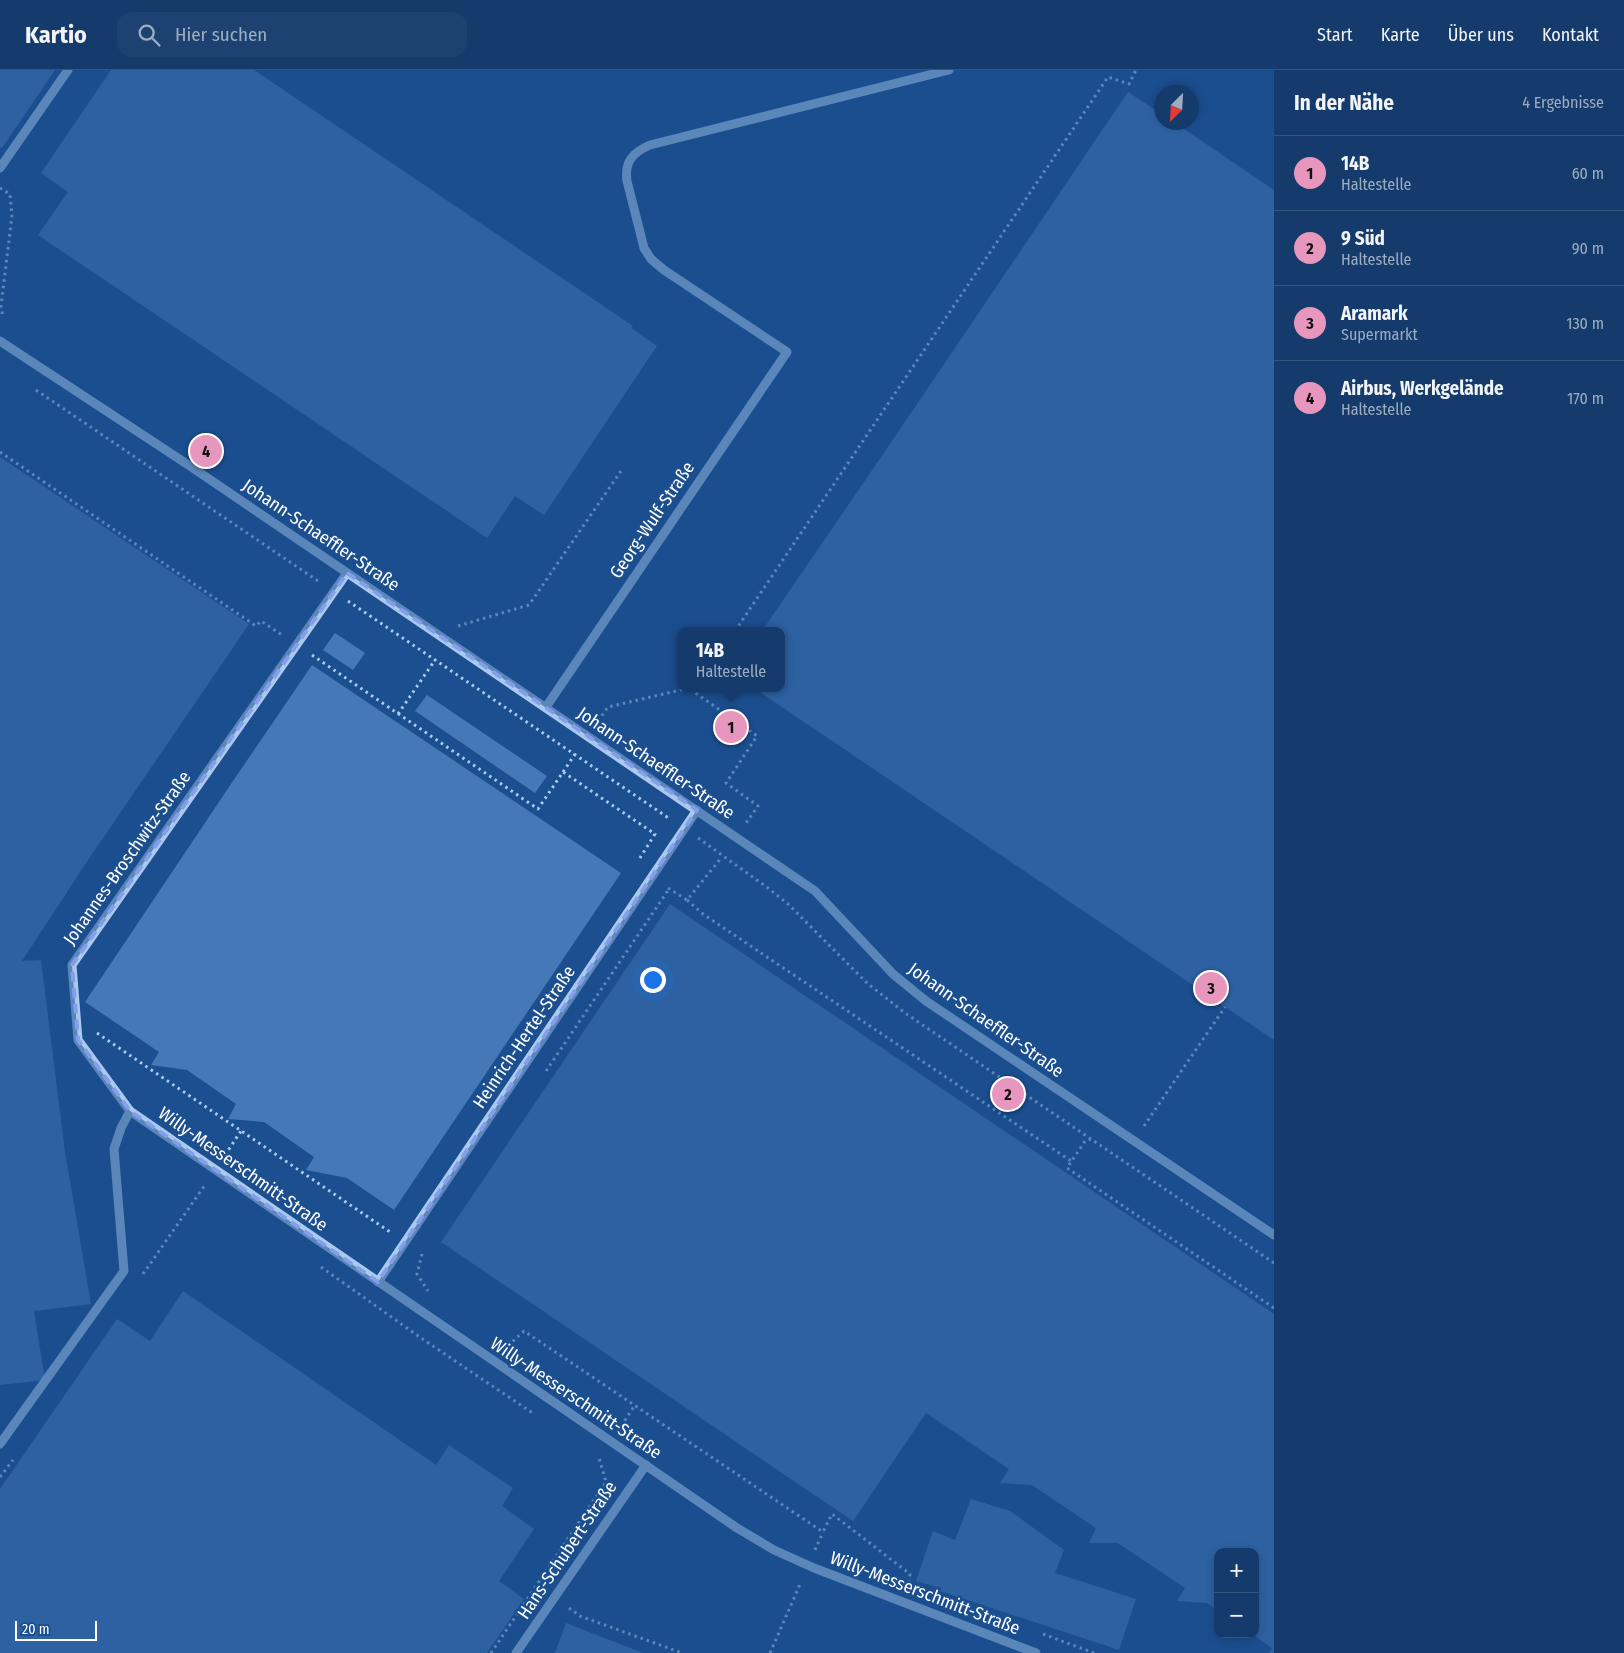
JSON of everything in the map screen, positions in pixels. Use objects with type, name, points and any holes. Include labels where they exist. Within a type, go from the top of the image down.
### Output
[{"type":"street","points":[[0,168],[68,70]]},
{"type":"street","name":"Georg-Wulf-Straße","points":[[546,707],[787,352],[664,270],[651,259],[644,248],[627,181],[626,171],[630,160],[638,151],[650,145],[949,70]]},
{"type":"street","name":"Johann-Schaeffler-Straße","points":[[0,341],[546,707],[815,891],[893,974],[926,1001],[1274,1235]]},
{"type":"street","name":"Johannes-Broschwitz-Straße","points":[[130,1111],[78,1040],[72,965],[347,573]]},
{"type":"street","name":"Heinrich-Hertel-Straße","points":[[378,1282],[697,810]]},
{"type":"street","points":[[0,1444],[124,1271],[114,1149],[121,1128],[130,1111]]},
{"type":"street","name":"Willy-Messerschmitt-Straße","points":[[130,1111],[737,1528],[774,1550],[814,1568],[1036,1653]]},
{"type":"street","name":"Hans-Schubert-Straße","points":[[516,1653],[646,1465]]},
{"type":"path","points":[[738,627],[1108,77],[1128,84],[1136,70]]},
{"type":"path","points":[[0,188],[10,194],[12,216],[1,306],[3,318]]},
{"type":"path","points":[[33,388],[311,576]]},
{"type":"path","points":[[0,452],[256,626],[260,621],[297,645],[538,809],[575,754]]},
{"type":"path","points":[[458,626],[529,605],[623,468]]},
{"type":"path","points":[[353,605],[660,812]]},
{"type":"path","points":[[398,714],[435,660]]},
{"type":"path","points":[[596,724],[608,707],[677,691]]},
{"type":"path","points":[[694,692],[757,736],[726,783],[758,806],[744,826]]},
{"type":"path","points":[[563,772],[654,834],[634,866]]},
{"type":"path","points":[[687,900],[723,857]]},
{"type":"path","points":[[663,885],[687,900],[703,914],[1071,1161]]},
{"type":"path","points":[[1143,1128],[1225,1007]]},
{"type":"path","points":[[76,1019],[391,1232]]},
{"type":"path","points":[[1091,1139],[1085,1140],[1067,1168],[1274,1308]]},
{"type":"path","points":[[422,1253],[417,1274],[425,1289],[432,1295]]},
{"type":"path","points":[[499,1343],[512,1342],[524,1331],[823,1532]]},
{"type":"path","points":[[421,1338],[535,1415]]},
{"type":"path","points":[[619,1429],[635,1405]]},
{"type":"path","points":[[491,1653],[606,1482],[600,1458],[592,1453]]},
{"type":"path","points":[[814,1553],[832,1514],[910,1574],[908,1583],[917,1587]]},
{"type":"path","points":[[770,1653],[803,1579]]},
{"type":"path","points":[[565,1606],[580,1616],[682,1653]]},
{"type":"path","points":[[1038,1632],[1094,1653]]},
{"type":"highlighted area","points":[[347,573],[697,810],[378,1282],[130,1111],[78,1040],[72,965]]},
{"type":"building","points":[[0,70],[55,70],[2,148],[0,147]]},
{"type":"building","points":[[111,70],[254,70],[633,326],[631,328],[657,346],[544,515],[515,496],[487,538],[38,235],[68,192],[41,173]]},
{"type":"building","points":[[1128,92],[1154,109],[1154,130],[1186,130],[1274,190],[1274,1040],[760,692],[785,692],[785,627],[765,627]]},
{"type":"building","points":[[0,457],[249,624],[86,863],[22,961],[41,960],[65,1152],[91,1304],[34,1311],[45,1380],[0,1385]]},
{"type":"building","points":[[335,633],[365,653],[353,670],[323,650]]},
{"type":"building","points":[[312,665],[621,873],[394,1210],[347,1178],[306,1170],[314,1157],[264,1122],[228,1119],[236,1104],[187,1070],[151,1065],[159,1052],[85,1002]]},
{"type":"building","points":[[427,695],[547,776],[535,793],[415,711]]},
{"type":"building","points":[[670,904],[1274,1314],[1274,1653],[1269,1653],[1272,1648],[1258,1638],[1259,1548],[1214,1548],[1214,1608],[1207,1603],[1177,1601],[1185,1588],[1118,1543],[1089,1543],[1096,1528],[1032,1485],[1000,1483],[1009,1469],[926,1413],[853,1521],[441,1242]]},
{"type":"building","points":[[183,1291],[436,1465],[449,1445],[513,1488],[502,1506],[534,1529],[499,1581],[524,1599],[487,1653],[0,1653],[0,1489],[117,1319],[150,1341]]},
{"type":"building","points":[[971,1499],[1010,1511],[1064,1550],[1055,1573],[1136,1599],[1119,1650],[940,1591],[941,1588],[916,1581],[933,1531],[955,1540]]},
{"type":"building","points":[[566,1623],[643,1653],[555,1653]]},
{"type":"place","name":"Airbus, Werkgelände","points":[[206,451]]},
{"type":"place","name":"14B","points":[[731,727]]},
{"type":"place","name":"Aramark","points":[[1211,988]]},
{"type":"place","name":"9 Süd","points":[[1008,1094]]}]
